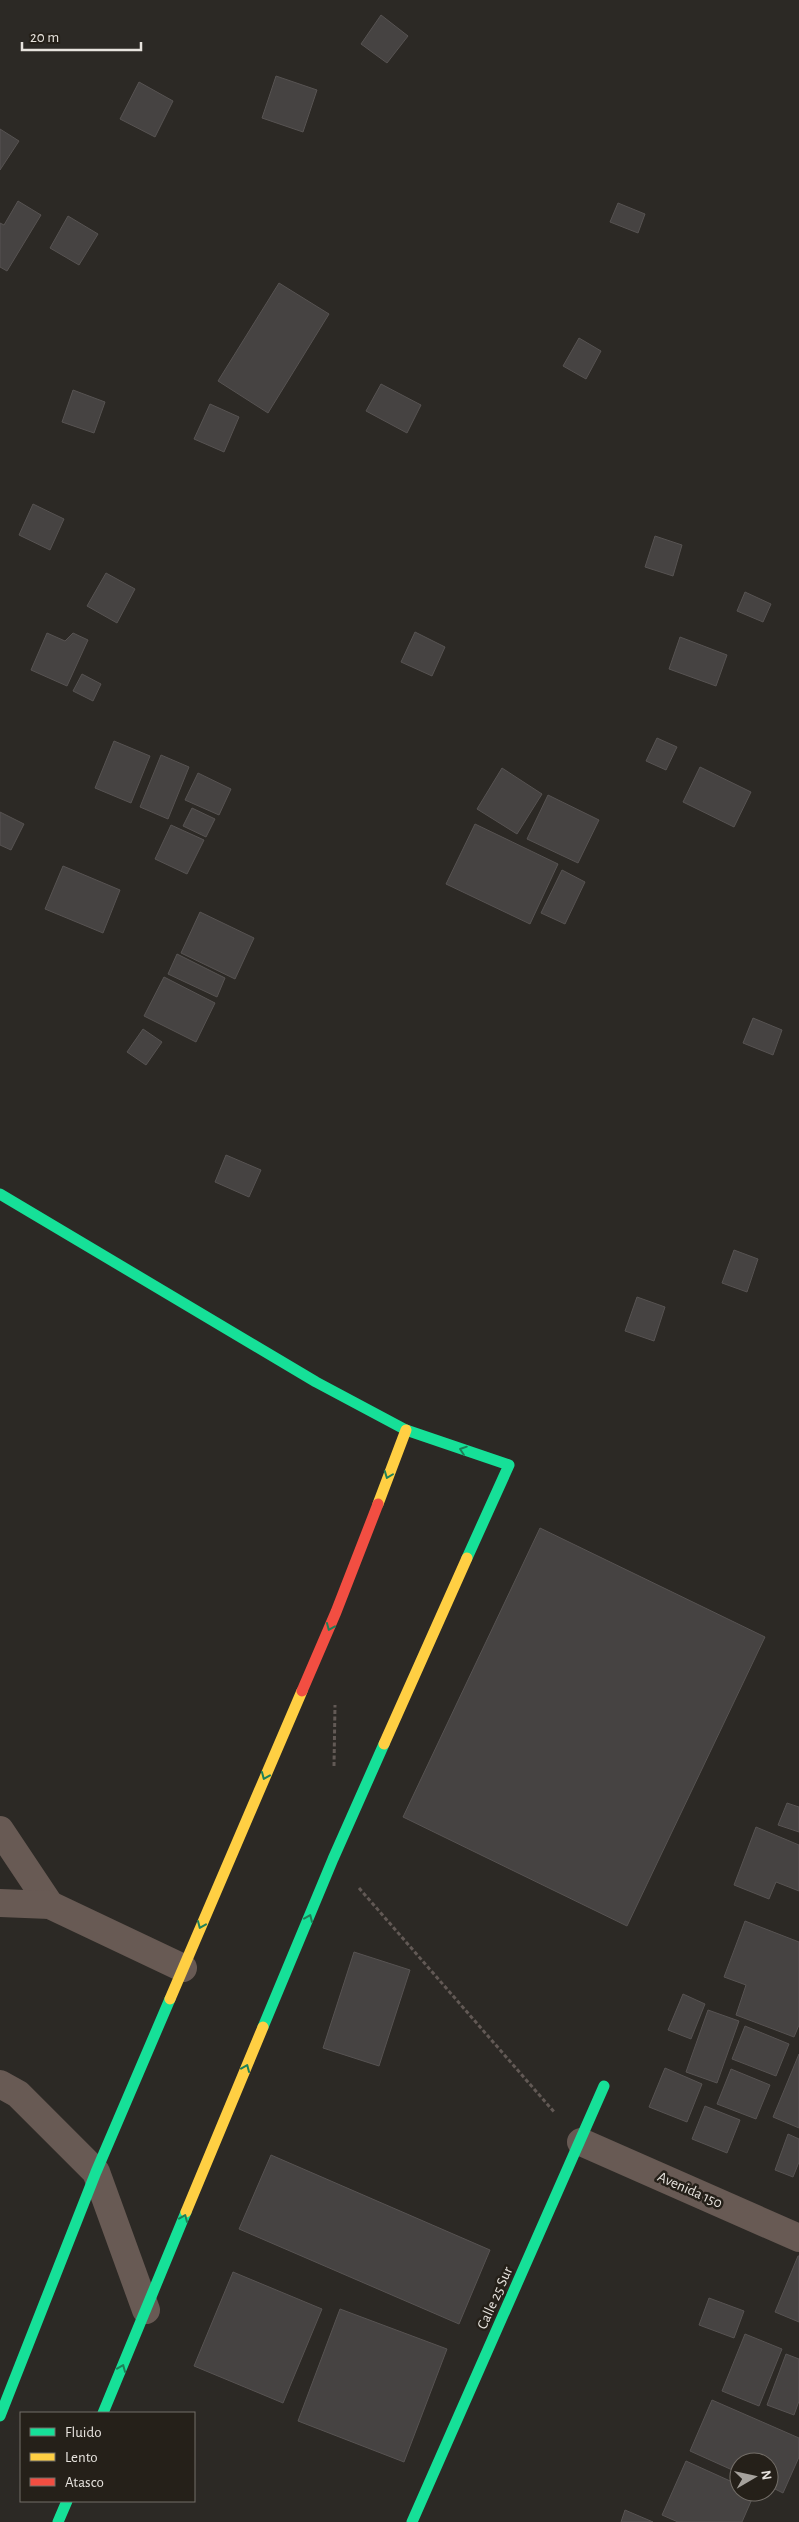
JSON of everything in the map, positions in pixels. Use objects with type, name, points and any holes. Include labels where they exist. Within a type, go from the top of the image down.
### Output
[{"type":"main road","points":[[0,1194],[99,1251],[316,1382],[406,1430],[509,1465],[333,1859],[103,2412]]},
{"type":"main road","points":[[0,2416],[96,2172],[336,1612],[406,1430]]},
{"type":"main road","name":"Calle 25 Sur","points":[[412,2522],[581,2142],[604,2086]]},
{"type":"main road","points":[[58,2522],[67,2502]]},
{"type":"street","points":[[0,1830],[50,1905]]},
{"type":"street","points":[[0,1903],[50,1905],[183,1968]]},
{"type":"street","points":[[0,2084],[18,2094],[96,2172],[120,2245],[146,2310]]},
{"type":"street","name":"Avenida 150","points":[[581,2142],[799,2238]]},
{"type":"path","points":[[334,1770],[335,1701]]},
{"type":"path","points":[[333,1859],[581,2142]]},
{"type":"building","points":[[381,15],[408,36],[387,63],[361,44]]},
{"type":"building","points":[[276,76],[317,90],[303,132],[262,118]]},
{"type":"building","points":[[139,82],[173,101],[155,137],[120,119]]},
{"type":"building","points":[[0,129],[19,141],[0,170]]},
{"type":"building","points":[[18,201],[41,215],[7,271],[0,267],[0,223],[4,225]]},
{"type":"building","points":[[618,203],[645,214],[638,233],[610,222]]},
{"type":"building","points":[[68,216],[98,234],[79,265],[50,248]]},
{"type":"building","points":[[279,283],[329,314],[268,413],[218,381]]},
{"type":"building","points":[[579,338],[601,351],[586,379],[563,366]]},
{"type":"building","points":[[381,384],[421,405],[407,433],[366,411]]},
{"type":"building","points":[[73,390],[105,402],[94,433],[62,422]]},
{"type":"building","points":[[210,404],[239,417],[224,452],[194,439]]},
{"type":"building","points":[[33,504],[64,519],[50,550],[19,535]]},
{"type":"building","points":[[655,536],[682,545],[673,576],[645,567]]},
{"type":"building","points":[[106,573],[135,589],[117,623],[87,606]]},
{"type":"building","points":[[745,592],[771,604],[763,622],[737,611]]},
{"type":"building","points":[[415,632],[445,647],[432,676],[401,662]]},
{"type":"building","points":[[47,633],[65,641],[73,633],[88,640],[67,686],[31,670]]},
{"type":"building","points":[[680,637],[727,655],[716,686],[669,669]]},
{"type":"building","points":[[82,674],[101,684],[93,701],[73,691]]},
{"type":"building","points":[[657,738],[677,747],[666,770],[646,761]]},
{"type":"building","points":[[114,741],[150,756],[131,803],[95,788]]},
{"type":"building","points":[[161,755],[189,767],[168,819],[140,807]]},
{"type":"building","points":[[700,767],[751,792],[734,827],[683,802]]},
{"type":"building","points":[[502,768],[542,794],[517,834],[477,809]]},
{"type":"building","points":[[198,773],[231,789],[219,815],[185,800]]},
{"type":"building","points":[[548,795],[599,820],[578,863],[527,839]]},
{"type":"building","points":[[192,808],[215,819],[206,837],[183,826]]},
{"type":"building","points":[[0,812],[24,824],[11,850],[0,845]]},
{"type":"building","points":[[475,824],[558,864],[530,924],[446,884]]},
{"type":"building","points":[[171,825],[204,840],[187,874],[155,859]]},
{"type":"building","points":[[63,866],[120,890],[103,933],[45,909]]},
{"type":"building","points":[[562,870],[585,882],[565,924],[541,913]]},
{"type":"building","points":[[200,912],[254,938],[235,979],[181,953]]},
{"type":"building","points":[[177,954],[225,978],[217,997],[168,974]]},
{"type":"building","points":[[164,977],[215,1003],[196,1042],[144,1016]]},
{"type":"building","points":[[753,1018],[782,1030],[773,1055],[743,1043]]},
{"type":"building","points":[[143,1029],[162,1042],[146,1065],[127,1052]]},
{"type":"building","points":[[226,1155],[261,1170],[249,1197],[215,1182]]},
{"type":"building","points":[[734,1250],[758,1259],[747,1292],[722,1283]]},
{"type":"building","points":[[637,1297],[665,1307],[654,1341],[625,1331]]},
{"type":"building","points":[[540,1528],[765,1637],[627,1926],[403,1817]]},
{"type":"building","points":[[787,1803],[799,1807],[799,1832],[778,1825]]},
{"type":"building","points":[[756,1827],[799,1845],[799,1891],[776,1882],[769,1899],[734,1885]]},
{"type":"building","points":[[745,1921],[799,1942],[799,2025],[794,2037],[736,2015],[746,1985],[724,1977]]},
{"type":"building","points":[[354,1952],[410,1970],[379,2066],[323,2048]]},
{"type":"building","points":[[683,1994],[705,2004],[691,2039],[668,2030]]},
{"type":"building","points":[[708,2010],[739,2021],[717,2083],[686,2072]]},
{"type":"building","points":[[745,2026],[789,2044],[776,2076],[732,2059]]},
{"type":"building","points":[[799,2054],[799,2128],[773,2117]]},
{"type":"building","points":[[665,2068],[702,2084],[687,2122],[649,2107]]},
{"type":"building","points":[[731,2069],[770,2085],[756,2119],[717,2104]]},
{"type":"building","points":[[705,2106],[740,2120],[727,2153],[692,2139]]},
{"type":"building","points":[[788,2134],[799,2139],[799,2162],[793,2177],[775,2170]]},
{"type":"building","points":[[271,2155],[490,2250],[459,2324],[239,2229]]},
{"type":"building","points":[[799,2256],[799,2322],[775,2312]]},
{"type":"building","points":[[233,2272],[322,2309],[283,2403],[194,2366]]},
{"type":"building","points":[[709,2298],[744,2311],[734,2338],[699,2325]]},
{"type":"building","points":[[340,2309],[447,2349],[404,2462],[298,2421]]},
{"type":"building","points":[[745,2334],[782,2349],[759,2406],[722,2391]]},
{"type":"building","points":[[786,2354],[799,2359],[799,2401],[794,2415],[767,2405]]},
{"type":"building","points":[[712,2400],[799,2438],[799,2457],[783,2493],[779,2491],[779,2452],[729,2452],[729,2469],[690,2451]]},
{"type":"building","points":[[686,2461],[729,2480],[729,2502],[751,2502],[742,2522],[678,2522],[662,2515]]},
{"type":"building","points":[[625,2510],[653,2522],[621,2522]]},
{"type":"traffic: fast","points":[[0,1194],[316,1382],[406,1430],[509,1465],[467,1558]]},
{"type":"traffic: fast","points":[[263,2027],[333,1859],[384,1744]]},
{"type":"traffic: fast","points":[[0,2416],[96,2172],[170,1999]]},
{"type":"traffic: fast","points":[[412,2522],[604,2086]]},
{"type":"traffic: fast","points":[[103,2412],[186,2212]]},
{"type":"traffic: fast","points":[[58,2522],[67,2502]]},
{"type":"traffic: slow","points":[[378,1504],[406,1430]]},
{"type":"traffic: slow","points":[[384,1744],[467,1558]]},
{"type":"traffic: slow","points":[[170,1999],[302,1691]]},
{"type":"traffic: slow","points":[[186,2212],[263,2027]]},
{"type":"traffic: jam","points":[[302,1691],[336,1612],[378,1504]]}]
